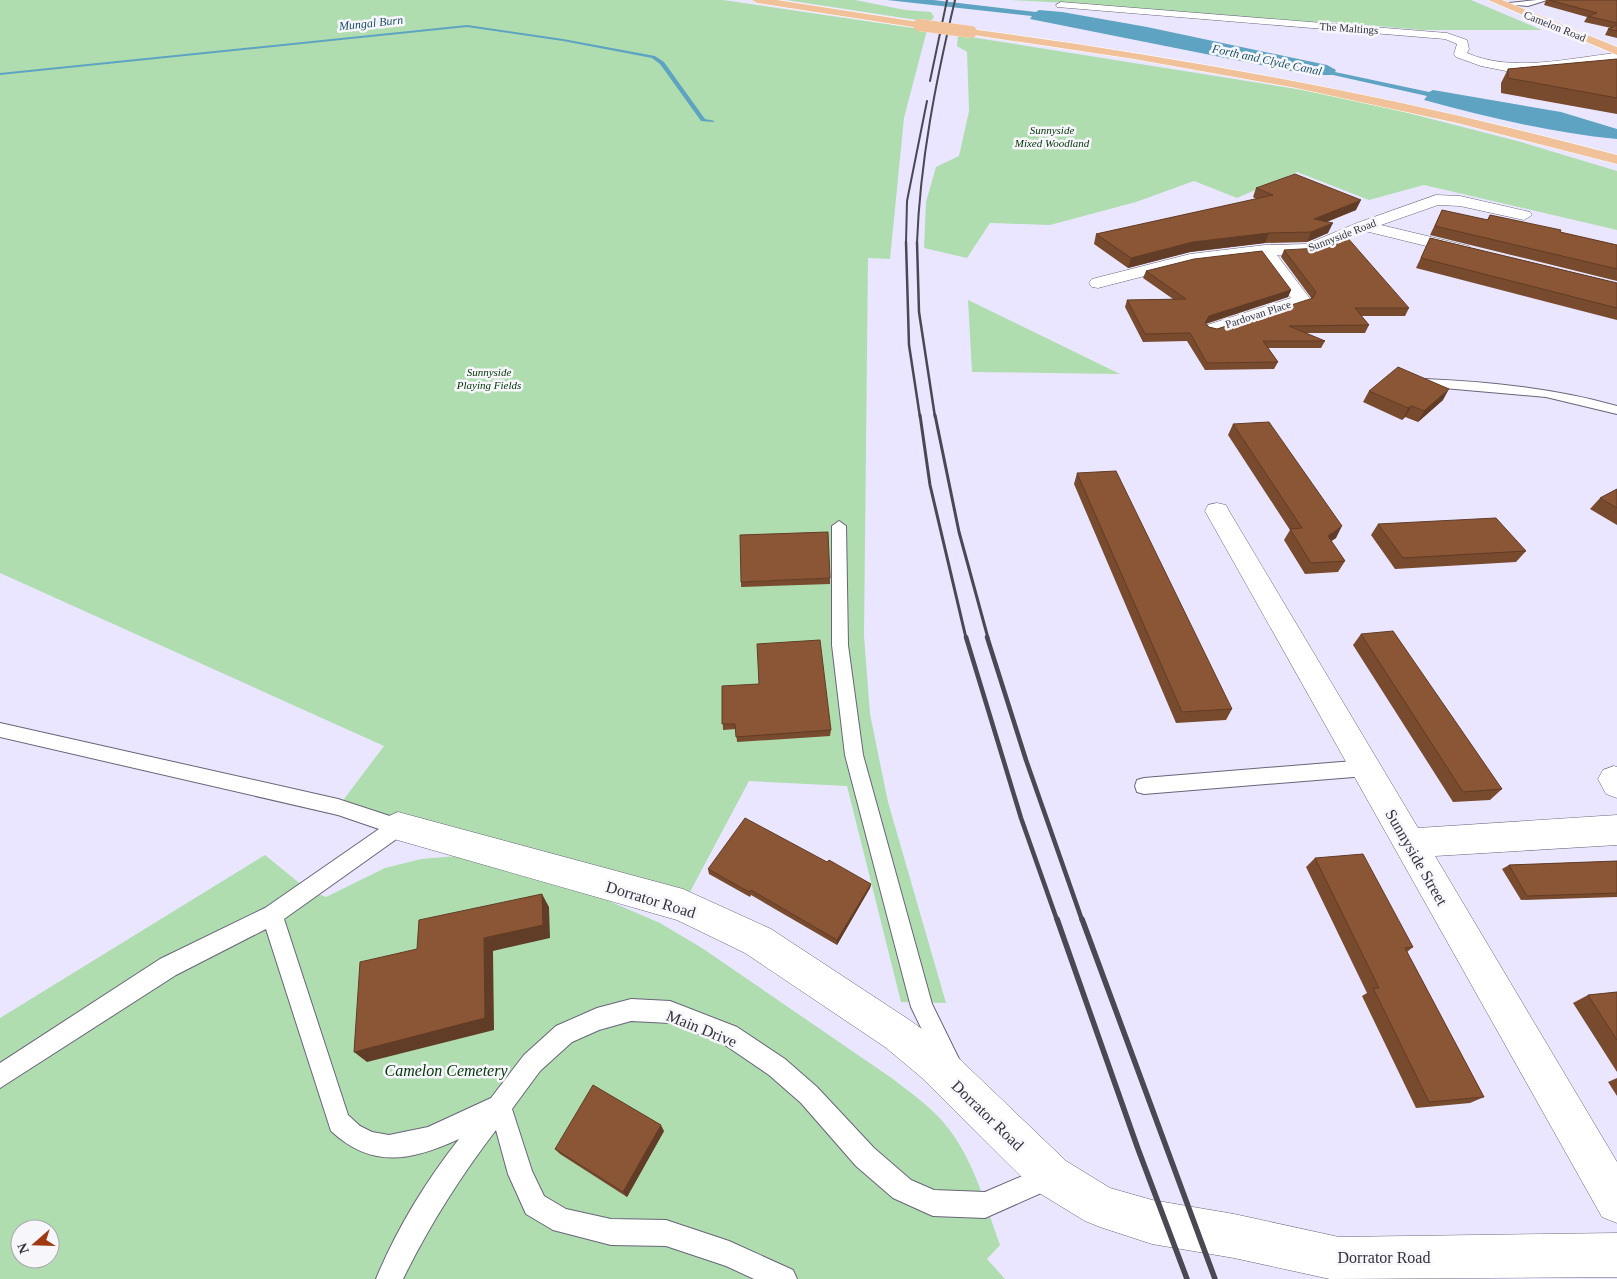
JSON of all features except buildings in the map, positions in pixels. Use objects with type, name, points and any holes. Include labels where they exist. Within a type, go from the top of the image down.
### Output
[{"type":"main road","points":[[757,0],[1251,75],[1360,96],[1539,138],[1617,160]]},
{"type":"main road","name":"Camelon Road","points":[[1498,2],[1617,51]]},
{"type":"street","name":"The Maltings","points":[[1061,5],[1448,36],[1463,42],[1463,49],[1460,54],[1474,61],[1500,67],[1511,68],[1617,58]]},
{"type":"street","name":"Sunnyside Road","points":[[1098,282],[1190,259],[1265,250],[1310,249],[1363,226],[1436,200],[1460,201],[1524,215]]},
{"type":"street","points":[[1363,226],[1476,254]]},
{"type":"street","name":"Pardovan Place","points":[[1214,329],[1302,300],[1265,250]]},
{"type":"street","name":"Sunnyside Street","points":[[1217,511],[1617,1202]]},
{"type":"street","name":"Dorrator Road","points":[[398,827],[683,905],[758,941],[898,1034],[935,1063],[1050,1176],[1100,1206],[1152,1222],[1234,1236],[1339,1259],[1617,1255]]},
{"type":"street","points":[[1409,843],[1617,830]]},
{"type":"lane","points":[[1498,2],[1528,4],[1544,0]]},
{"type":"lane","points":[[1425,383],[1476,384],[1546,394],[1617,410]]},
{"type":"lane","points":[[839,526],[840,645],[854,755],[922,1007],[965,1092]]},
{"type":"lane","points":[[0,730],[338,807],[398,827]]},
{"type":"lane","points":[[1144,786],[1366,768]]},
{"type":"lane","points":[[0,1076],[168,967],[272,916],[398,827]]},
{"type":"lane","points":[[272,916],[339,1123],[354,1137],[388,1147],[410,1144],[438,1136],[499,1106],[520,1174],[535,1205],[562,1221],[611,1232],[666,1234],[729,1254],[784,1279]]},
{"type":"lane","name":"Main Drive","points":[[389,1279],[408,1241],[454,1165],[532,1062],[564,1034],[597,1019],[631,1010],[670,1012],[730,1035],[777,1067],[809,1095],[865,1157],[902,1189],[933,1203],[985,1205],[1050,1176]]},
{"type":"green space","name":"Sunnyside Playing Fields","points":[[0,0],[723,0],[927,30],[904,118],[890,259],[868,258],[864,636],[870,714],[888,802],[946,1003],[901,1002],[847,786],[749,781],[683,905],[338,807],[384,746],[0,573]]},
{"type":"green space","points":[[786,0],[855,0],[905,10],[931,12],[934,17],[930,22]]},
{"type":"green space","points":[[1010,0],[1471,0],[1542,30],[1422,30],[1332,22],[1294,23],[1085,4]]},
{"type":"green space","name":"Sunnyside Mixed Woodland","points":[[958,35],[1303,90],[1377,105],[1521,142],[1617,171],[1617,230],[1424,185],[1369,200],[1297,172],[1237,198],[1194,181],[1136,202],[1050,225],[990,223],[967,258],[924,248],[926,202],[936,167],[959,156],[969,111],[967,52],[957,46]]},
{"type":"green space","points":[[968,300],[1120,374],[972,372]]},
{"type":"green space","name":"Camelon Cemetery","points":[[265,855],[308,890],[326,897],[385,868],[421,859],[457,856],[581,889],[660,923],[702,948],[893,1079],[936,1114],[957,1141],[972,1169],[1000,1245],[987,1259],[1005,1279],[0,1279],[0,1018]]},
{"type":"water","name":"Forth and Clyde Canal","points":[[887,0],[933,0],[1036,12],[1039,10],[1062,12],[1147,27],[1327,65],[1336,70],[1335,72],[1429,92],[1433,90],[1561,112],[1617,129],[1617,139],[1568,133],[1520,124],[1424,100],[1427,96],[1333,75],[1311,75],[1030,19],[1032,16]]},
{"type":"waterway","name":"Mungal Burn","points":[[0,74],[467,26],[563,40],[653,57],[662,63],[703,120],[713,121]]},
{"type":"railway","points":[[930,81],[947,0]]},
{"type":"railway","points":[[917,243],[925,151],[941,60],[955,0]]},
{"type":"railway","points":[[906,242],[907,201],[927,101]]},
{"type":"railway","points":[[906,242],[909,345],[920,417]]},
{"type":"railway","points":[[917,243],[919,312],[935,417]]},
{"type":"railway","points":[[920,415],[930,485],[966,638]]},
{"type":"railway","points":[[935,415],[959,532],[988,638]]},
{"type":"railway","points":[[966,637],[1021,818],[1057,920]]},
{"type":"railway","points":[[987,637],[1026,760],[1082,920]]},
{"type":"railway","points":[[1057,919],[1138,1149],[1187,1279]]},
{"type":"railway","points":[[1082,919],[1215,1279]]}]
